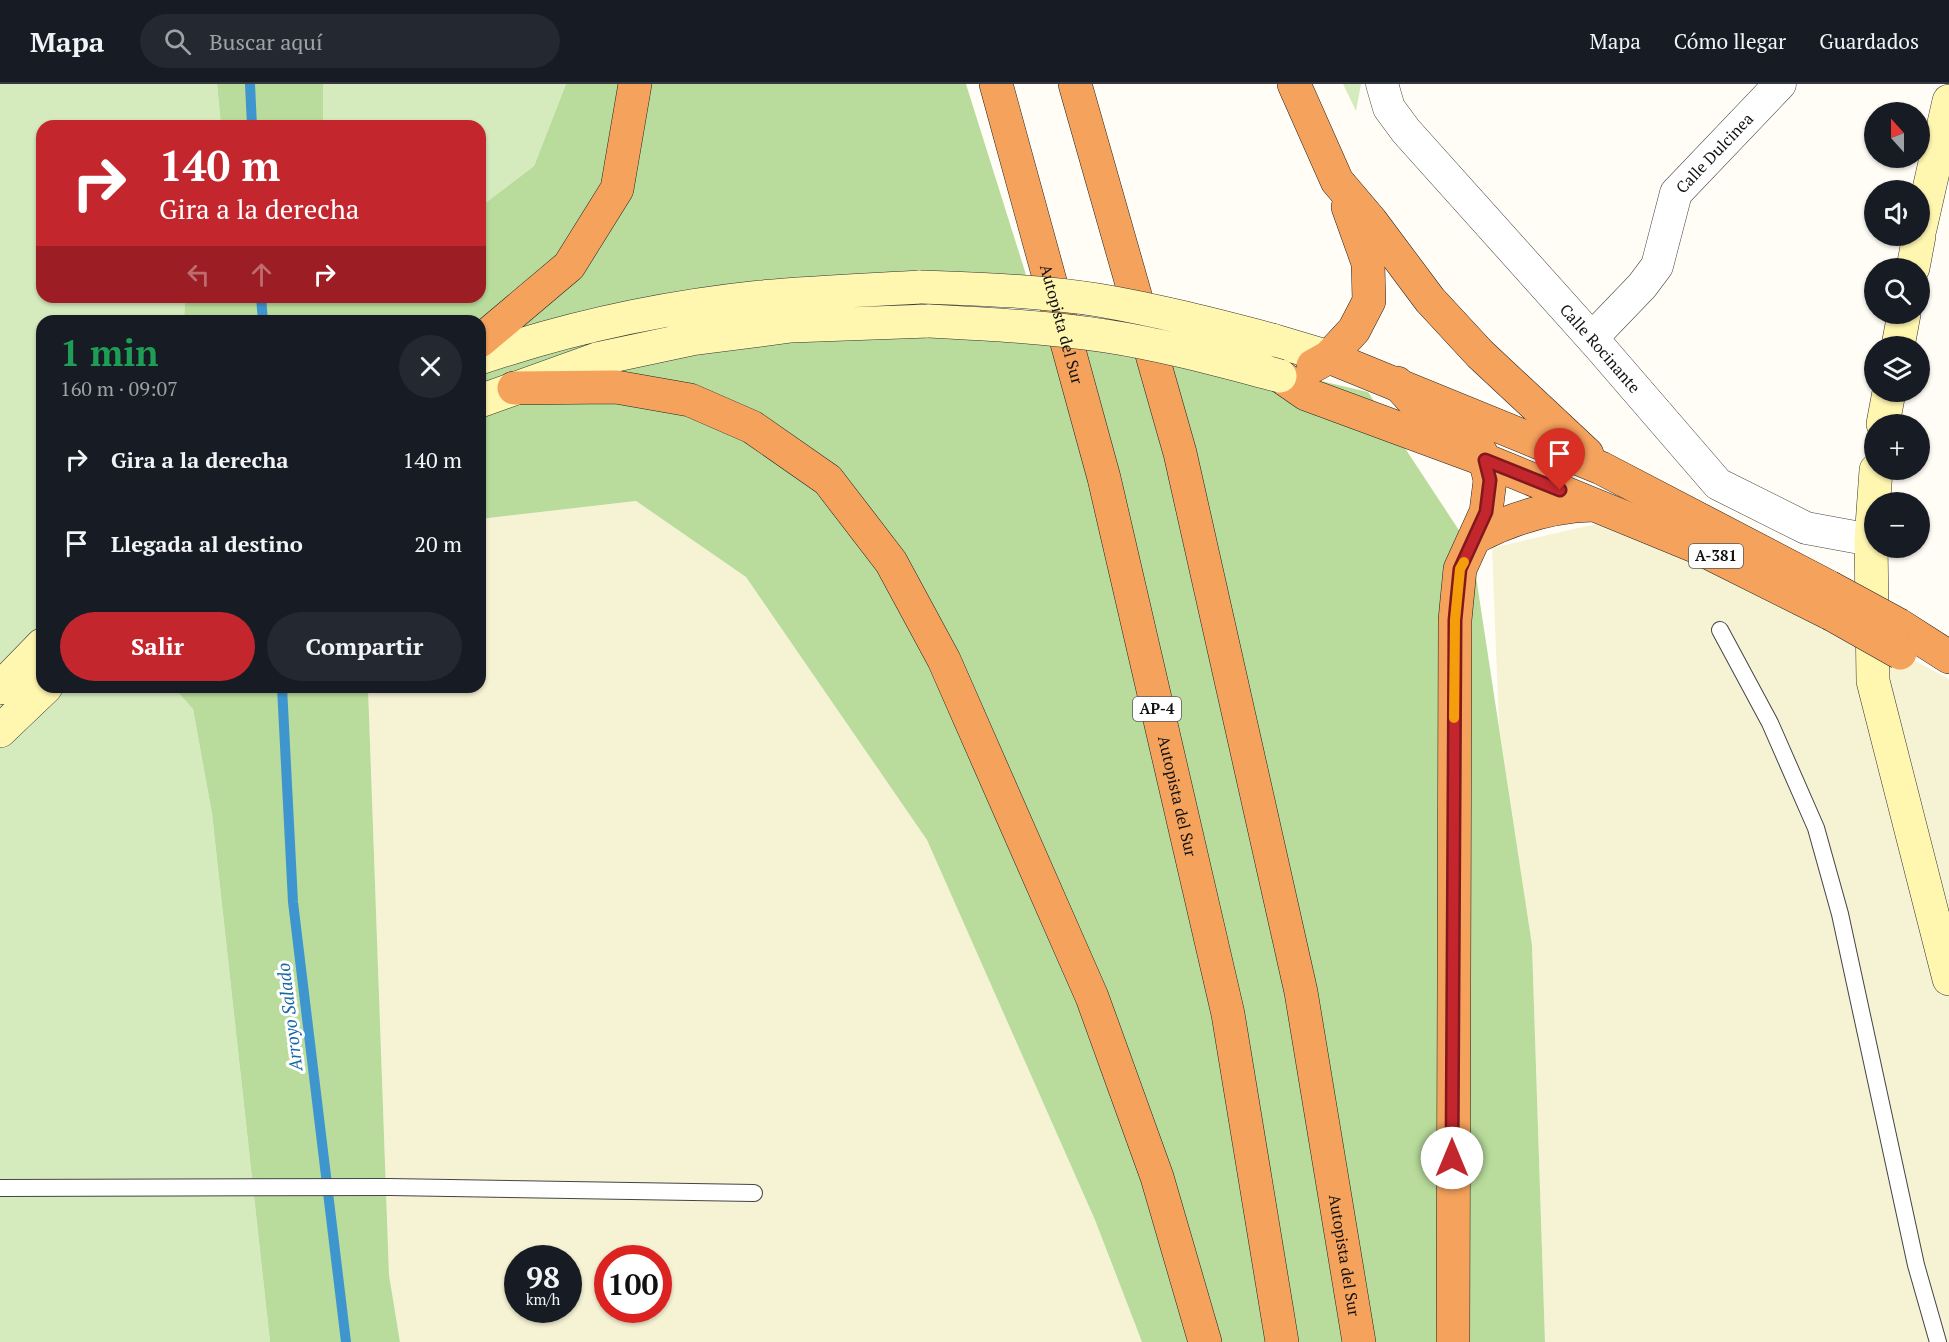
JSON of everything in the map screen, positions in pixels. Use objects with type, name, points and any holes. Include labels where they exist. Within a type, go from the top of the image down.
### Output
[{"type":"highway","points":[[486,336],[569,266],[616,189],[635,84]]},
{"type":"highway","name":"Autopista del Sur","points":[[996,84],[1104,478],[1228,1014],[1282,1342]]},
{"type":"highway","name":"Autopista del Sur","points":[[1075,84],[1191,499],[1300,992],[1359,1342]]},
{"type":"highway","points":[[1280,376],[1308,369],[1329,357],[1354,330],[1369,302],[1368,263],[1337,181],[1294,84]]},
{"type":"highway","points":[[1337,181],[1371,220],[1430,300],[1480,354],[1601,468]]},
{"type":"highway","name":"A-381","points":[[1329,357],[1601,468],[1899,639],[1949,657]]},
{"type":"highway","name":"A-381","points":[[1280,376],[1306,394],[1485,460],[1830,600]]},
{"type":"highway","points":[[1397,383],[1418,406],[1454,423],[1473,440],[1485,460],[1490,480],[1486,512],[1478,536],[1460,569],[1455,620],[1453,1342]]},
{"type":"highway","points":[[514,388],[616,387],[690,400],[752,427],[828,480],[891,562],[944,660],[1092,997],[1156,1177],[1205,1342]]},
{"type":"highway","points":[[1478,536],[1508,521],[1538,512],[1598,505]]},
{"type":"highway","name":"A-381","points":[[1899,639],[1949,681]]},
{"type":"main road","points":[[1930,185],[1949,101]]},
{"type":"main road","points":[[486,356],[532,340],[636,315],[760,297],[920,286],[1009,291],[1098,300],[1185,317],[1329,357]]},
{"type":"main road","points":[[486,399],[597,359],[691,339],[791,326],[929,321],[1018,325],[1108,336],[1196,354],[1280,376]]},
{"type":"main road","points":[[1871,558],[1874,681],[1949,979]]},
{"type":"main road","points":[[0,688],[36,651]]},
{"type":"main road","points":[[0,731],[40,693]]},
{"type":"street","name":"Calle Rocinante","points":[[1382,84],[1389,108],[1406,131],[1592,338],[1718,484],[1806,528],[1864,539]]},
{"type":"street","name":"Calle Dulcinea","points":[[1592,338],[1642,286],[1657,266],[1676,193],[1779,84]]},
{"type":"lane","points":[[1720,630],[1770,723],[1816,828],[1840,914],[1916,1265],[1938,1342]]},
{"type":"lane","points":[[0,1188],[389,1187],[754,1193]]},
{"type":"shaded area","points":[[636,501],[746,577],[927,840],[1095,1220],[1142,1342],[400,1342],[389,1275],[368,693],[486,693],[486,518]]},
{"type":"shaded area","points":[[1596,524],[1796,597],[1949,679],[1949,1342],[1545,1342],[1532,945],[1499,726],[1492,548]]},
{"type":"green space","points":[[0,84],[217,84],[220,120],[36,120],[36,303],[185,303],[184,315],[36,315],[36,693],[185,693],[193,709],[212,814],[270,1342],[0,1342]]},
{"type":"green space","points":[[217,84],[323,84],[323,120],[220,120]]},
{"type":"green space","points":[[323,84],[566,84],[534,166],[486,202],[486,120],[323,120]]},
{"type":"green space","points":[[566,84],[966,84],[1027,278],[810,296],[1143,339],[1368,392],[1472,550],[1532,945],[1545,1342],[1142,1342],[1095,1220],[927,840],[746,577],[636,501],[486,518],[486,315],[184,315],[185,303],[486,303],[486,202],[534,166]]},
{"type":"green space","points":[[1343,84],[1361,84],[1356,111]]},
{"type":"green space","points":[[179,693],[368,693],[389,1275],[400,1342],[270,1342],[212,814],[193,709]]},
{"type":"waterway","name":"Arroyo Salado","points":[[250,84],[252,120]]},
{"type":"waterway","name":"Arroyo Salado","points":[[262,303],[262,315]]},
{"type":"waterway","name":"Arroyo Salado","points":[[282,693],[293,902],[346,1342]]},
{"type":"slow traffic","points":[[1454,718],[1455,620],[1460,569],[1464,562]]},
{"type":"route","points":[[1452,1158],[1455,620],[1460,569],[1478,536],[1486,512],[1490,480],[1485,460],[1560,490]]}]
